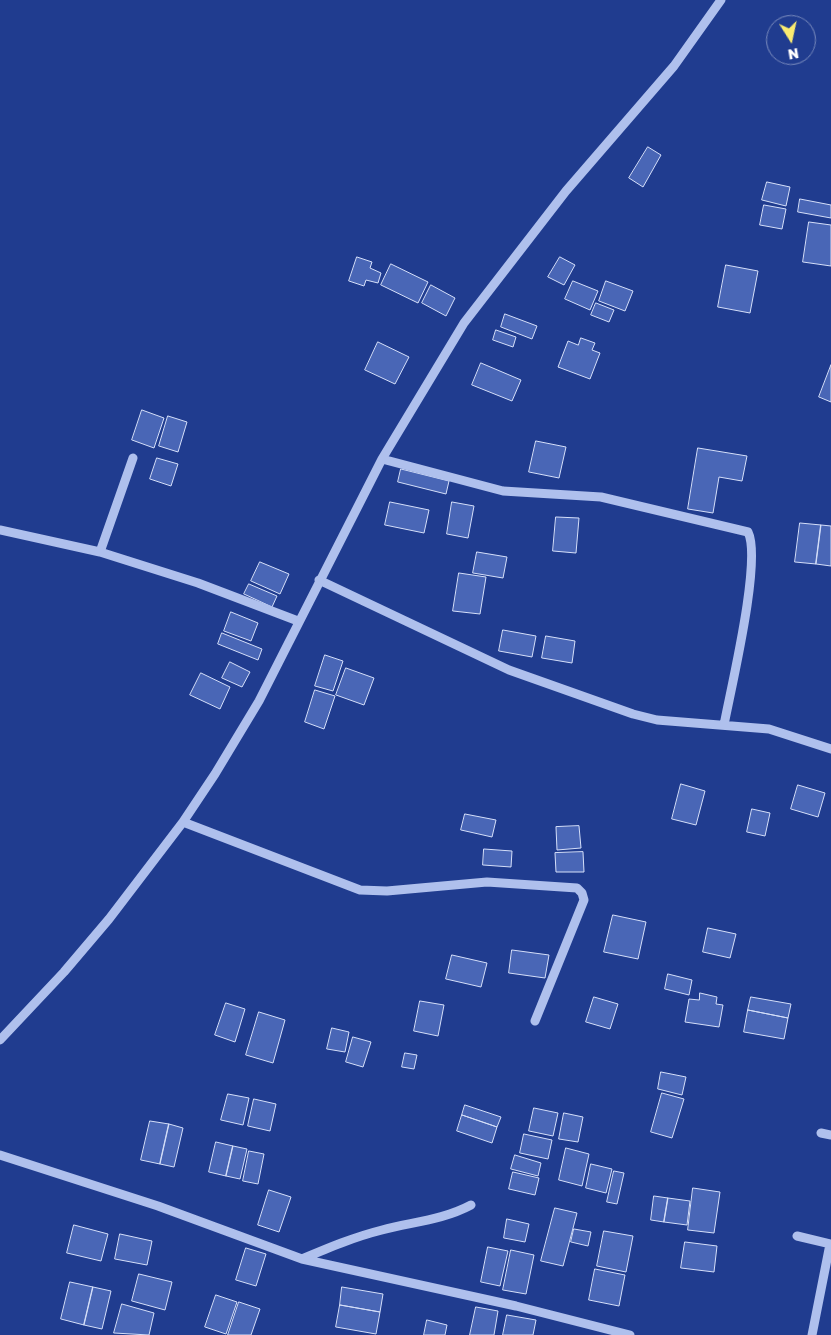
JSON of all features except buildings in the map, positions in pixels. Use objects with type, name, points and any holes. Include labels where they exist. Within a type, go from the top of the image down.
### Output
[{"type":"street","points":[[0,1040],[64,972],[109,919],[183,822],[259,701],[298,620],[382,460],[450,346],[489,290],[566,191],[674,66],[721,0]]},
{"type":"street","points":[[100,552],[133,458]]},
{"type":"street","points":[[382,460],[503,491],[602,497],[748,532],[752,547],[750,584],[724,724]]},
{"type":"street","points":[[0,530],[100,552],[198,583],[298,620]]},
{"type":"street","points":[[319,580],[509,670],[583,697],[658,720],[769,729],[831,749]]},
{"type":"street","points":[[183,822],[360,890],[387,892],[487,882],[577,888],[582,893],[584,900],[535,1021]]},
{"type":"street","points":[[0,1154],[158,1206],[302,1259],[516,1306],[630,1335]]},
{"type":"street","points":[[302,1259],[346,1240],[444,1217],[471,1205]]},
{"type":"street","points":[[798,1236],[830,1244],[812,1335]]}]
